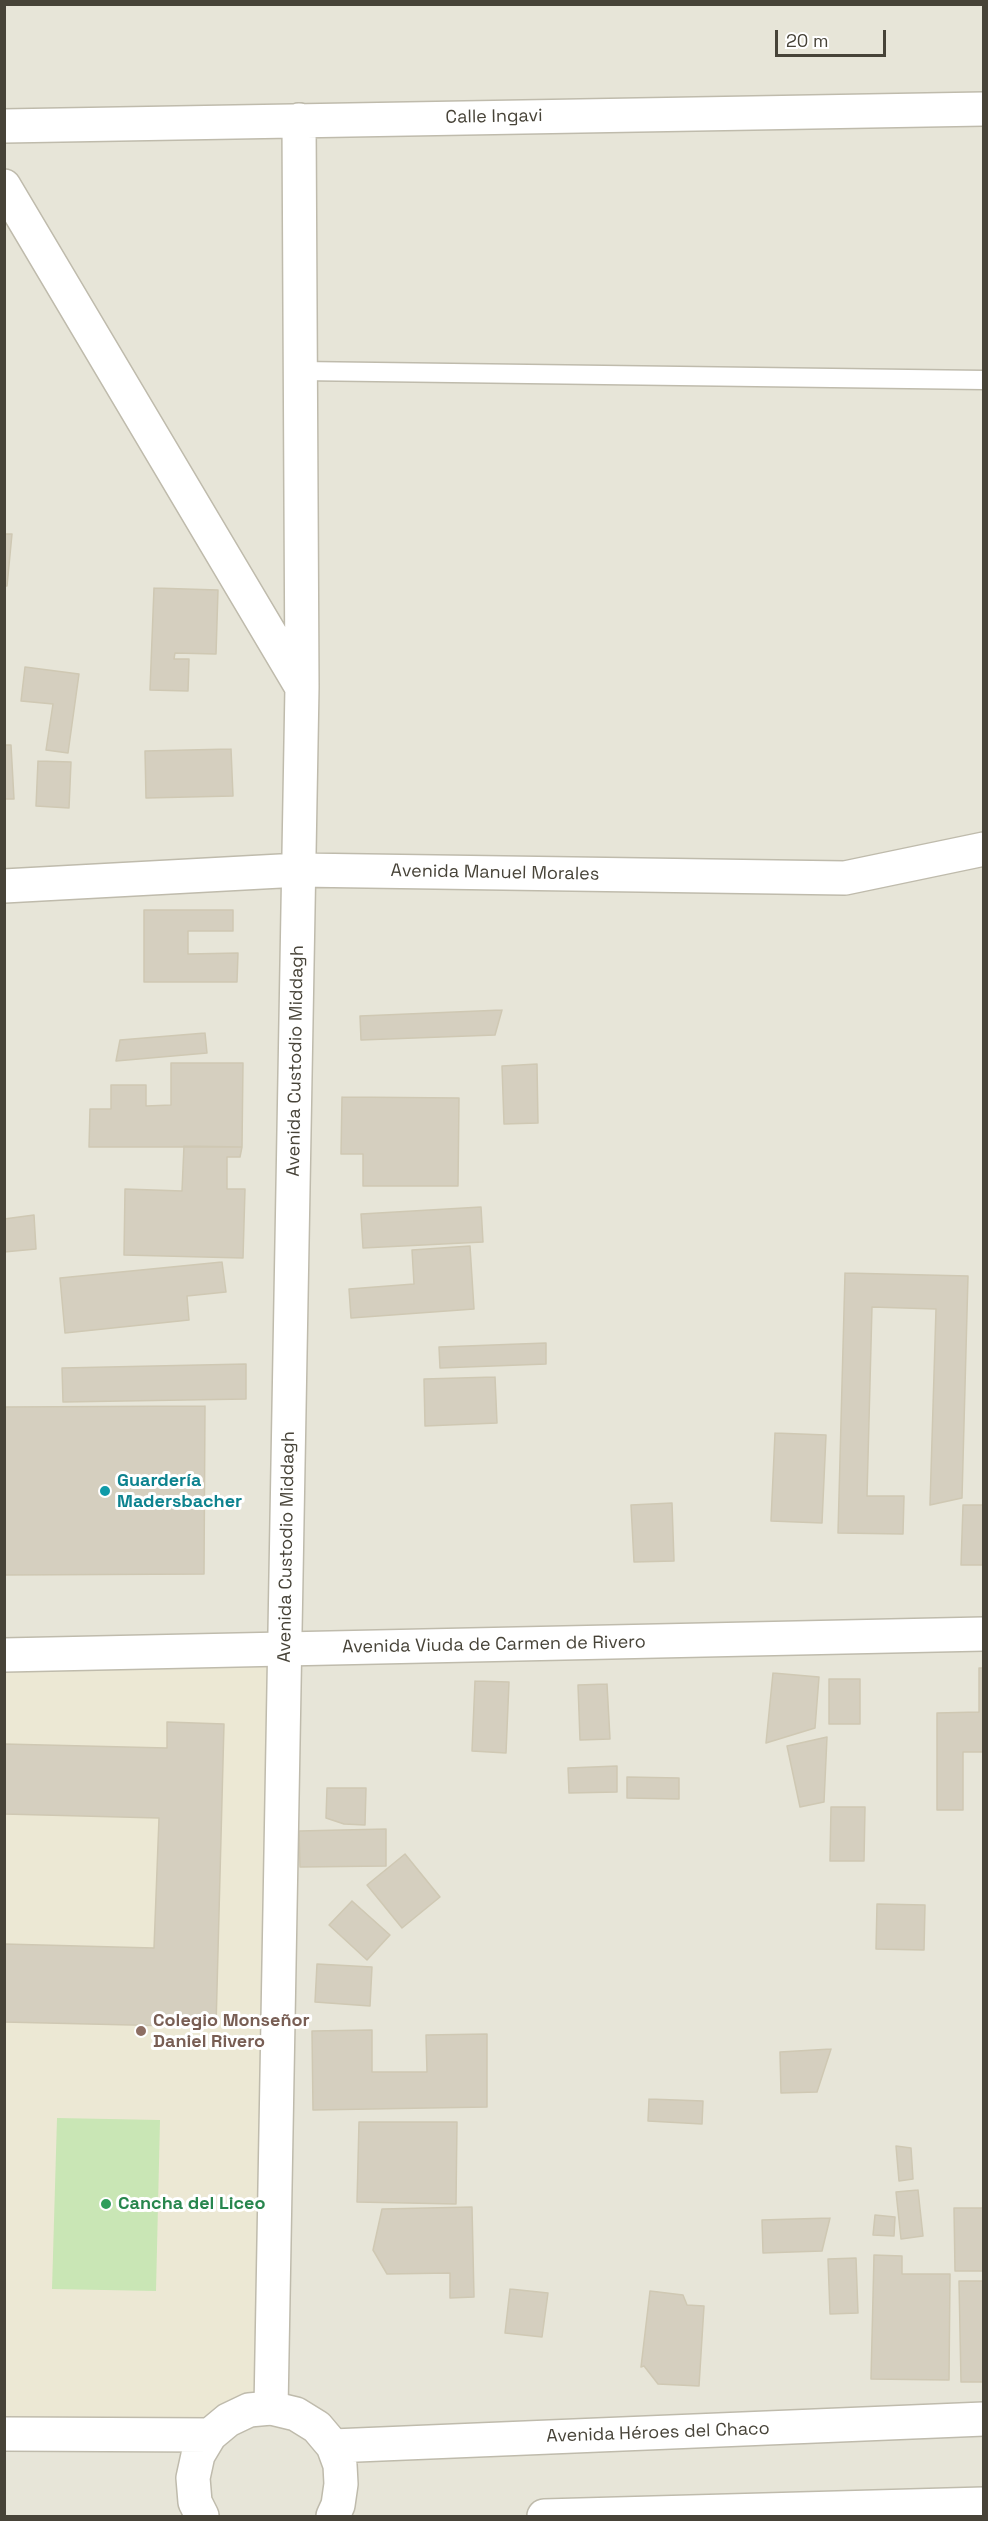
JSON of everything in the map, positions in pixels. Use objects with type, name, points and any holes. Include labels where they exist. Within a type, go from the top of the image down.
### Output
[{"type":"street","name":"Calle Ingavi","points":[[4,126],[984,109]]},
{"type":"street","name":"Avenida Custodio Middagh","points":[[271,2408],[302,687],[299,120]]},
{"type":"street","points":[[4,186],[302,687]]},
{"type":"street","name":"Avenida Manuel Morales","points":[[4,886],[299,870],[845,878],[984,849]]},
{"type":"street","name":"Avenida Viuda de Carmen de Rivero","points":[[4,1655],[984,1634]]},
{"type":"street","points":[[202,2517],[195,2502],[193,2478],[198,2455],[210,2435],[228,2420],[249,2410],[271,2408],[296,2414],[317,2427],[333,2446],[340,2465],[341,2484],[338,2505],[333,2517]]},
{"type":"street","name":"Avenida Héroes del Chaco","points":[[333,2446],[984,2419]]},
{"type":"street","points":[[4,2434],[210,2435]]},
{"type":"street","points":[[544,2517],[984,2504]]},
{"type":"lane","points":[[300,371],[984,380]]},
{"type":"shaded area","points":[[5,5],[983,5],[983,2516],[5,2516]]},
{"type":"shaded area","name":"Colegio Monseñor Daniel Rivero","points":[[285,1649],[271,2408],[227,2420],[5,2434],[4,1655]]},
{"type":"green space","name":"Cancha del Liceo","points":[[57,2118],[160,2120],[156,2291],[52,2289]]},
{"type":"building","points":[[4,534],[12,534],[7,586],[4,586]]},
{"type":"building","points":[[154,588],[218,590],[216,654],[175,653],[174,659],[189,659],[188,691],[150,690]]},
{"type":"building","points":[[25,667],[79,674],[68,753],[46,750],[53,704],[21,701]]},
{"type":"building","points":[[4,745],[11,745],[14,799],[4,799]]},
{"type":"building","points":[[231,749],[233,796],[146,798],[145,751]]},
{"type":"building","points":[[38,761],[71,762],[69,808],[36,806]]},
{"type":"building","points":[[144,910],[233,910],[233,931],[188,931],[188,954],[238,953],[237,982],[144,982]]},
{"type":"building","points":[[502,1010],[495,1035],[361,1040],[360,1016]]},
{"type":"building","points":[[205,1033],[207,1053],[116,1061],[120,1040]]},
{"type":"building","points":[[171,1063],[243,1063],[242,1147],[89,1147],[90,1109],[111,1109],[111,1085],[146,1085],[146,1106],[171,1105]]},
{"type":"building","points":[[537,1064],[538,1123],[504,1124],[502,1066]]},
{"type":"building","points":[[342,1097],[459,1098],[458,1186],[363,1186],[363,1154],[341,1154]]},
{"type":"building","points":[[184,1146],[242,1147],[240,1157],[227,1157],[227,1189],[245,1189],[243,1258],[124,1255],[125,1189],[182,1191]]},
{"type":"building","points":[[481,1207],[483,1242],[363,1248],[361,1214]]},
{"type":"building","points":[[34,1215],[36,1249],[4,1252],[4,1219]]},
{"type":"building","points":[[470,1246],[474,1309],[351,1318],[349,1289],[414,1284],[412,1250]]},
{"type":"building","points":[[222,1262],[226,1292],[187,1296],[189,1320],[65,1333],[60,1278]]},
{"type":"building","points":[[845,1273],[968,1276],[962,1498],[930,1505],[936,1309],[872,1307],[867,1496],[904,1496],[903,1534],[838,1533]]},
{"type":"building","points":[[546,1343],[546,1364],[440,1368],[439,1347]]},
{"type":"building","points":[[246,1364],[246,1399],[63,1402],[62,1368]]},
{"type":"building","points":[[495,1377],[497,1423],[425,1426],[424,1379]]},
{"type":"building","name":"Guardería Madersbacher","points":[[205,1406],[204,1574],[4,1575],[4,1407]]},
{"type":"building","points":[[775,1433],[826,1435],[822,1523],[771,1521]]},
{"type":"building","points":[[672,1503],[674,1561],[634,1562],[631,1505]]},
{"type":"building","points":[[963,1505],[984,1505],[984,1565],[961,1565]]},
{"type":"building","points":[[979,1668],[984,1668],[984,1752],[963,1752],[963,1810],[937,1810],[937,1713],[979,1712]]},
{"type":"building","points":[[773,1673],[819,1677],[815,1728],[766,1743]]},
{"type":"building","points":[[829,1679],[860,1679],[860,1724],[829,1724]]},
{"type":"building","points":[[475,1681],[509,1682],[506,1753],[472,1751]]},
{"type":"building","points":[[607,1684],[610,1739],[580,1740],[578,1685]]},
{"type":"building","points":[[167,1722],[224,1724],[216,2027],[4,2022],[4,1944],[154,1948],[159,1818],[4,1814],[4,1744],[167,1748]]},
{"type":"building","points":[[827,1737],[824,1802],[800,1807],[787,1746]]},
{"type":"building","points":[[617,1766],[617,1792],[569,1793],[568,1768]]},
{"type":"building","points":[[627,1777],[679,1778],[679,1799],[627,1798]]},
{"type":"building","points":[[327,1788],[366,1788],[365,1825],[344,1824],[326,1818]]},
{"type":"building","points":[[831,1807],[865,1807],[864,1861],[830,1861]]},
{"type":"building","points":[[386,1829],[386,1866],[300,1867],[299,1831]]},
{"type":"building","points":[[405,1854],[440,1897],[402,1928],[367,1885]]},
{"type":"building","points":[[352,1901],[390,1935],[367,1960],[329,1925]]},
{"type":"building","points":[[877,1904],[925,1905],[924,1950],[876,1949]]},
{"type":"building","points":[[317,1964],[372,1967],[370,2006],[315,2002]]},
{"type":"building","points":[[372,2030],[372,2072],[427,2072],[426,2035],[487,2034],[487,2107],[313,2110],[312,2031]]},
{"type":"building","points":[[831,2049],[817,2092],[781,2093],[780,2052]]},
{"type":"building","points":[[649,2099],[703,2101],[702,2124],[648,2121]]},
{"type":"building","points":[[359,2122],[457,2122],[456,2204],[357,2202]]},
{"type":"building","points":[[896,2146],[911,2148],[913,2179],[899,2181]]},
{"type":"building","points":[[918,2190],[923,2236],[901,2239],[896,2192]]},
{"type":"building","points":[[472,2207],[474,2297],[450,2298],[450,2273],[387,2274],[373,2250],[382,2209]]},
{"type":"building","points":[[954,2208],[984,2208],[984,2271],[955,2271]]},
{"type":"building","points":[[875,2215],[895,2217],[894,2236],[873,2235]]},
{"type":"building","points":[[830,2218],[822,2251],[763,2253],[762,2220]]},
{"type":"building","points":[[874,2255],[902,2256],[902,2274],[950,2274],[949,2380],[871,2379]]},
{"type":"building","points":[[856,2258],[858,2313],[830,2314],[828,2259]]},
{"type":"building","points":[[959,2281],[984,2281],[984,2382],[961,2382]]},
{"type":"building","points":[[510,2289],[548,2293],[542,2337],[505,2333]]},
{"type":"building","points":[[650,2291],[683,2295],[687,2305],[704,2306],[699,2386],[658,2384],[644,2366],[641,2367]]},
{"type":"place","name":"Guardería Madersbacher","points":[[105,1491]]},
{"type":"place","name":"Colegio Monseñor Daniel Rivero","points":[[141,2031]]},
{"type":"place","name":"Cancha del Liceo","points":[[106,2204]]}]
